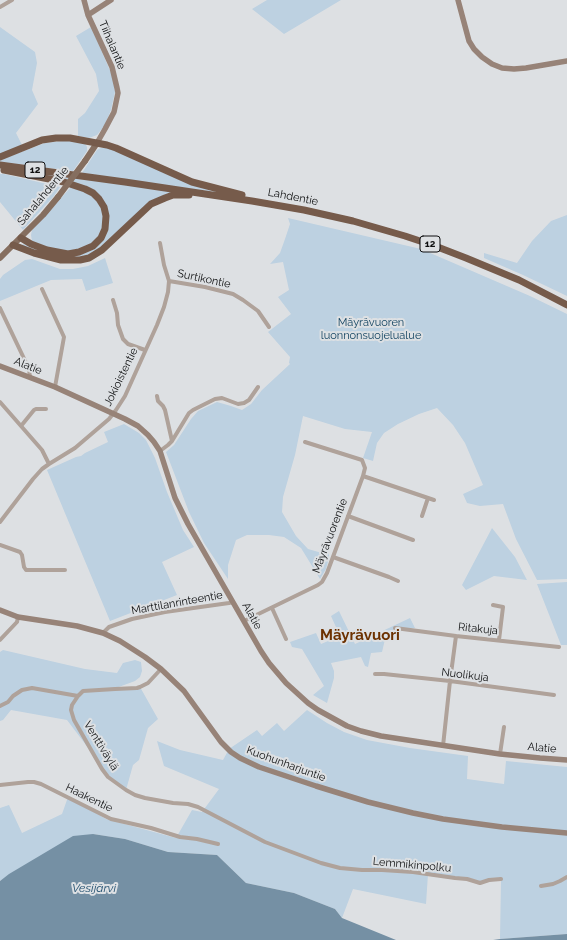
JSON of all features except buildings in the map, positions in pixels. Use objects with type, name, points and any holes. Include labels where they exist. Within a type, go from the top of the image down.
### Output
[{"type":"highway","points":[[0,157],[16,152],[38,141],[56,138],[70,138],[116,148],[192,182],[284,206]]},
{"type":"highway","name":"Lahdentie","points":[[0,165],[252,201],[329,215],[435,246],[501,272],[567,304]]},
{"type":"highway","points":[[0,169],[79,186],[96,196],[102,203],[105,212],[107,221],[104,234],[93,246],[83,251],[68,254],[47,250],[31,244],[21,238]]},
{"type":"highway","points":[[13,245],[53,258],[80,260],[89,258],[99,253],[147,207],[173,195],[252,201]]},
{"type":"main road","name":"Sahalahdentie","points":[[0,258],[43,215],[85,161],[97,143]]},
{"type":"street","points":[[0,7],[12,0]]},
{"type":"street","name":"Tiihalantie","points":[[84,0],[88,15],[112,67],[118,88],[114,112],[106,130],[97,143]]},
{"type":"street","points":[[88,15],[111,0]]},
{"type":"street","points":[[458,0],[468,40],[482,57],[492,64],[502,68],[514,69],[567,61]]},
{"type":"street","name":"Jokioistentie","points":[[0,522],[33,478],[49,464],[75,448],[109,419],[125,396],[164,307],[168,292],[169,281],[160,243]]},
{"type":"street","name":"Surtikontie","points":[[169,281],[205,287],[233,294],[258,311],[269,328]]},
{"type":"street","points":[[42,289],[64,337],[55,387]]},
{"type":"street","points":[[113,300],[120,333],[123,339],[128,344],[145,350]]},
{"type":"street","points":[[0,308],[29,369],[30,378]]},
{"type":"street","name":"Alatie","points":[[0,366],[55,387],[125,419],[138,426],[148,435],[154,442],[164,461],[171,487],[180,508],[261,651],[286,683],[318,710],[347,726],[381,736],[500,754],[567,760]]},
{"type":"street","points":[[160,452],[172,441],[189,413],[193,410],[215,399],[222,398],[238,404],[244,403],[249,400],[258,388]]},
{"type":"street","points":[[157,396],[158,401],[165,410],[172,441]]},
{"type":"street","points":[[0,402],[42,450],[49,464]]},
{"type":"street","points":[[21,426],[34,410],[46,409]]},
{"type":"street","name":"Mäyrävuorentie","points":[[244,621],[322,582],[327,573],[364,476],[365,468],[362,460],[305,442]]},
{"type":"street","points":[[364,476],[434,500]]},
{"type":"street","points":[[422,516],[428,498]]},
{"type":"street","points":[[348,516],[413,540]]},
{"type":"street","points":[[0,545],[20,552],[26,570],[65,570]]},
{"type":"street","points":[[333,557],[398,581]]},
{"type":"street","name":"Marttilanrinteentie","points":[[103,633],[109,627],[132,619],[165,612],[233,602]]},
{"type":"street","points":[[493,605],[503,607],[499,640]]},
{"type":"street","points":[[272,608],[286,639]]},
{"type":"street","name":"Kuohunharjuntie","points":[[0,610],[18,617],[77,626],[103,633],[120,641],[161,669],[184,691],[220,742],[231,752],[259,767],[368,802],[413,813],[443,819],[502,827],[567,833]]},
{"type":"street","points":[[0,640],[17,622],[18,617]]},
{"type":"street","name":"Ritakuja","points":[[395,628],[559,647]]},
{"type":"street","points":[[443,746],[456,636]]},
{"type":"street","points":[[0,706],[8,702],[13,696],[22,690],[32,688],[78,696],[84,691],[115,688],[137,688],[148,683],[161,669]]},
{"type":"street","name":"Nuolikuja","points":[[374,674],[450,681],[554,695]]},
{"type":"street","name":"Venttiväylä","points":[[78,696],[72,705],[71,710],[74,720],[102,769],[114,782],[126,790],[145,798],[188,804],[198,807],[265,842],[321,863]]},
{"type":"street","points":[[500,754],[504,727]]},
{"type":"street","name":"Haakentie","points":[[0,785],[34,782],[41,784],[111,819],[151,828],[180,837],[218,844]]},
{"type":"street","name":"Lemmikinpolku","points":[[321,863],[352,870],[413,872],[454,878],[467,878],[480,883],[489,880],[501,880]]},
{"type":"street","points":[[541,886],[560,882],[567,877]]},
{"type":"green space","points":[[267,0],[341,0],[284,34],[252,9]]},
{"type":"green space","points":[[0,27],[35,52],[37,63],[32,90],[38,104],[16,133],[22,145],[0,155]]},
{"type":"green space","points":[[91,27],[112,75],[115,92],[111,110],[105,125],[97,135],[89,138],[78,136],[78,119],[85,113],[99,91],[96,74],[76,36]]},
{"type":"green space","points":[[70,140],[84,143],[87,147],[87,151],[73,171],[0,162],[0,160],[45,143]]},
{"type":"green space","points":[[106,147],[228,194],[82,173],[97,150]]},
{"type":"green space","points":[[29,172],[176,192],[164,196],[106,244],[88,256],[67,259],[23,247],[21,245],[24,244],[46,252],[79,254],[105,235],[101,198]]},
{"type":"green space","points":[[0,174],[60,187],[54,196],[23,230],[0,202]]},
{"type":"green space","points":[[71,187],[95,198],[104,214],[101,235],[91,245],[70,251],[52,250],[32,241],[32,230]]},
{"type":"green space","points":[[567,215],[567,296],[484,258],[484,253],[517,263],[532,241],[551,221]]},
{"type":"green space","name":"Mäyrävuoren luonnonsuojelualue","points":[[288,218],[421,249],[530,296],[567,314],[567,579],[537,580],[516,539],[503,504],[480,506],[467,503],[463,494],[483,485],[465,443],[453,425],[437,408],[419,414],[398,424],[384,433],[377,443],[373,461],[363,458],[372,432],[345,429],[303,416],[295,455],[283,497],[282,512],[296,536],[308,549],[322,553],[329,553],[326,569],[320,579],[301,548],[284,537],[247,535],[236,540],[228,565],[228,579],[204,543],[189,512],[166,452],[174,445],[198,411],[217,402],[242,410],[251,404],[262,390],[290,364],[290,357],[268,332],[291,314],[278,297],[289,290],[283,262],[270,264],[280,253],[290,224]]},
{"type":"green space","points":[[105,258],[113,283],[86,291],[82,279],[51,280],[0,301],[0,279],[3,275],[25,260],[32,259],[60,269],[73,269],[88,266]]},
{"type":"green space","points":[[124,424],[139,433],[146,440],[155,458],[183,530],[194,547],[162,562],[177,595],[110,621],[47,470],[81,456],[108,442],[104,432]]},
{"type":"green space","points":[[492,528],[515,557],[527,580],[494,576],[466,590],[462,585]]},
{"type":"green space","points":[[567,582],[567,645],[561,645],[537,584]]},
{"type":"green space","points":[[339,611],[355,644],[410,618],[415,628],[387,631],[382,652],[371,653],[368,667],[365,666],[361,657],[331,663],[334,671],[334,678],[327,703],[313,695],[324,686],[302,649],[292,647],[290,642],[316,633],[321,644],[340,636],[331,616]]},
{"type":"green space","points":[[3,650],[85,669],[117,673],[123,663],[135,660],[141,662],[142,671],[140,677],[135,681],[116,688],[140,687],[158,719],[148,728],[139,760],[133,765],[126,790],[114,782],[67,720],[11,710],[3,720],[0,721],[0,652]]},
{"type":"green space","points":[[307,710],[344,732],[367,740],[468,756],[467,779],[504,784],[506,761],[567,767],[567,934],[500,939],[501,880],[480,883],[428,874],[426,904],[353,889],[342,918],[335,909],[294,893],[246,883],[217,855],[168,852],[125,839],[93,834],[36,859],[0,881],[0,808],[9,805],[22,833],[62,814],[68,797],[106,819],[176,838],[192,810],[202,812],[219,789],[164,766],[157,741],[180,750],[223,760],[229,749],[257,730],[262,736],[277,723],[284,731]]},
{"type":"water","name":"Vesijärvi","points":[[93,834],[125,839],[168,852],[217,855],[246,883],[294,893],[335,909],[342,918],[396,940],[0,940],[0,881],[9,874],[73,836]]},
{"type":"water","points":[[567,934],[567,940],[493,940],[500,939]]},
{"type":"district","name":"Mäyrävuori","points":[[360,635]]}]
